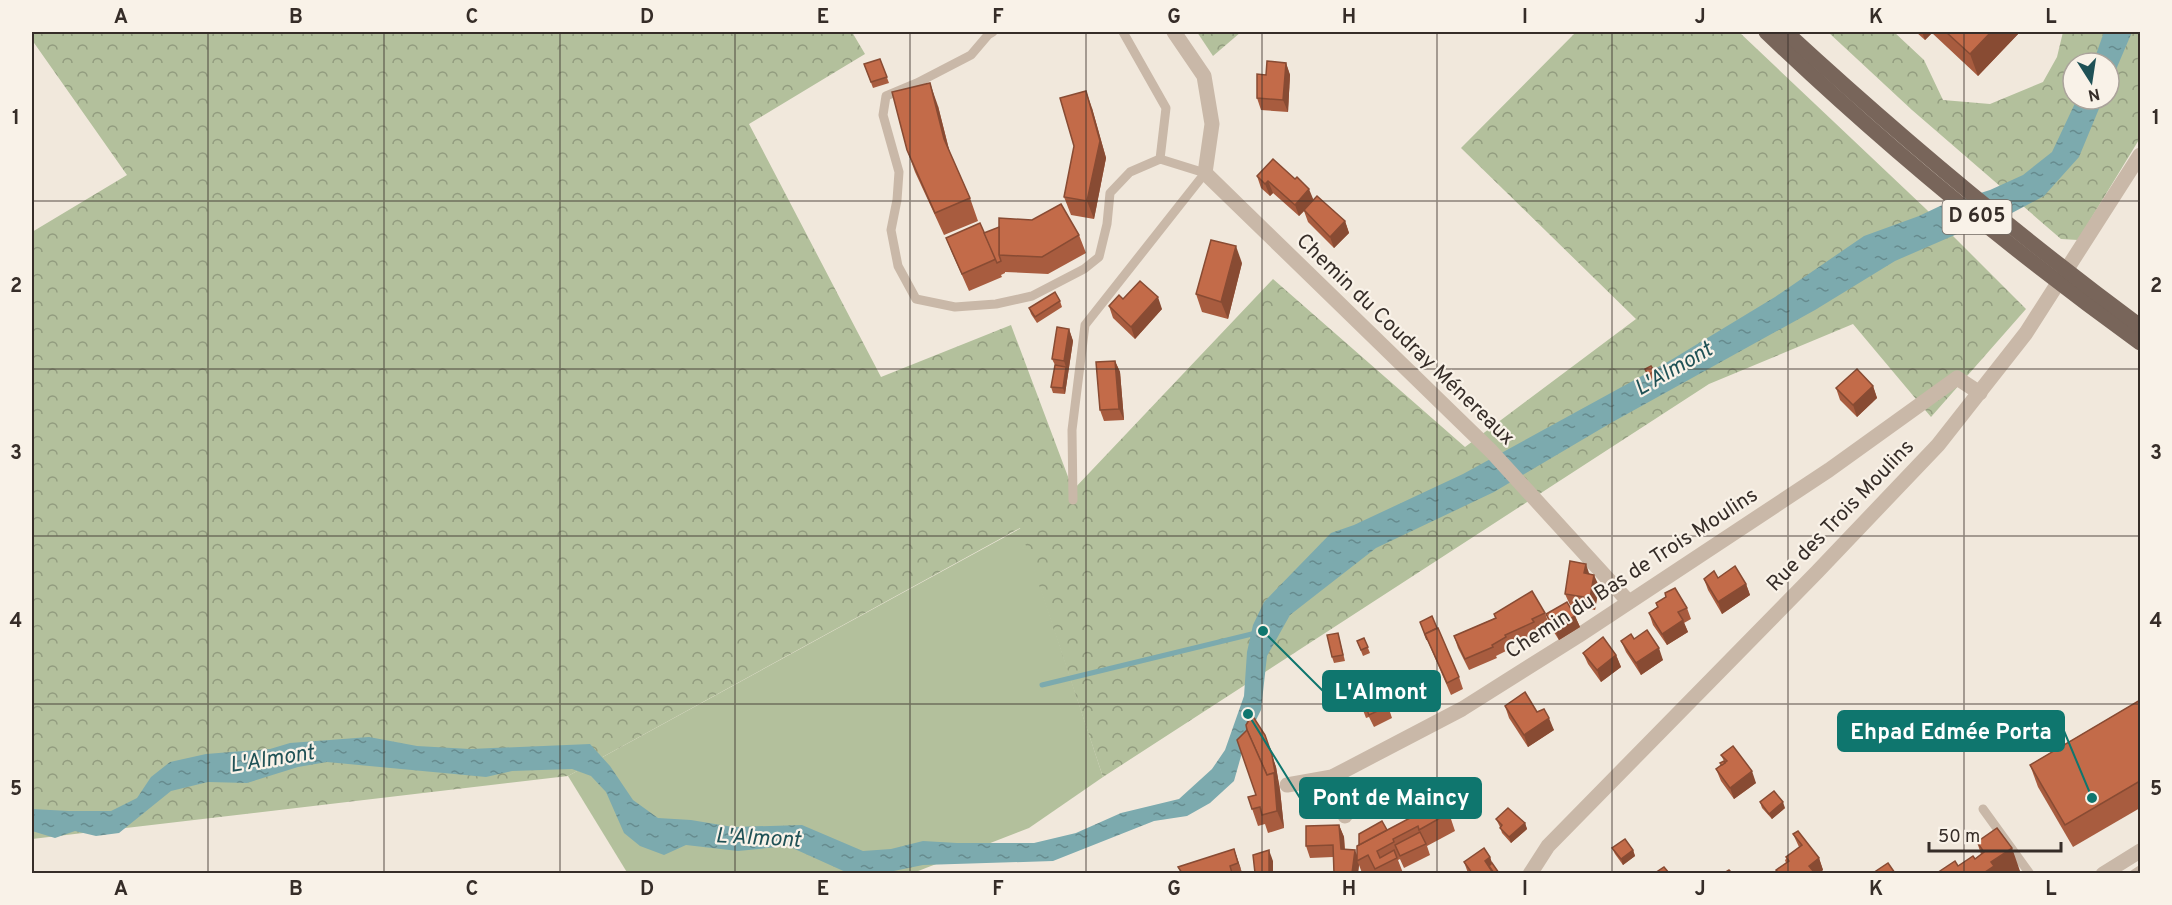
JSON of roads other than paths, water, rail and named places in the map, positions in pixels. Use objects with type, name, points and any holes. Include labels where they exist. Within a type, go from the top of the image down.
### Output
[{"type":"main road","name":"D 605","points":[[1766,32],[1873,120]]},
{"type":"main road","name":"D 605","points":[[1786,32],[1939,186],[2093,300],[2140,343]]},
{"type":"main road","name":"D 605","points":[[2093,300],[2140,326]]},
{"type":"street","points":[[1174,32],[1204,76],[1212,124],[1205,173]]},
{"type":"street","name":"Rue des Trois Moulins","points":[[1530,873],[1548,846],[1938,445],[2026,333],[2140,155]]},
{"type":"street","name":"Chemin du Coudray Ménereaux","points":[[1205,173],[1491,451],[1628,601]]},
{"type":"street","name":"Chemin du Bas de Trois Moulins","points":[[1287,785],[1332,777],[1462,709],[1578,636],[1829,470],[1957,378],[1980,393]]},
{"type":"street","points":[[1332,777],[1345,816]]},
{"type":"street","points":[[2103,873],[2140,851]]},
{"type":"lane","points":[[993,32],[971,55],[886,96],[883,115],[899,172],[897,200],[891,230],[898,266],[916,299],[955,307],[996,304],[1032,296],[1084,269],[1099,257],[1107,224],[1110,193],[1130,172],[1160,159],[1205,173],[1085,325],[1072,430],[1073,500]]},
{"type":"lane","points":[[1123,32],[1166,108],[1160,159]]},
{"type":"lane","points":[[1983,809],[2031,873]]},
{"type":"lane","points":[[2134,873],[2140,870]]},
{"type":"water","points":[[2104,32],[2132,32],[2121,58],[2121,51],[2097,51]]},
{"type":"water","points":[[2071,111],[2098,111],[2079,157],[2044,196],[1980,230],[1964,231],[1895,261],[1815,310],[1609,424],[1494,492],[1376,548],[1290,615],[1267,656],[1261,710],[1245,742],[1234,781],[1210,803],[1187,816],[1154,821],[1053,861],[923,865],[884,873],[850,874],[788,846],[738,851],[686,845],[664,855],[640,846],[624,833],[606,792],[591,776],[572,769],[512,771],[486,777],[327,762],[298,767],[247,783],[208,782],[171,791],[119,833],[96,836],[75,831],[55,838],[32,831],[32,809],[111,811],[137,798],[151,777],[170,762],[206,754],[270,749],[290,743],[369,737],[417,746],[470,749],[590,744],[610,766],[633,800],[658,818],[691,820],[733,827],[802,825],[863,851],[891,849],[923,841],[1034,843],[1076,833],[1121,813],[1179,799],[1212,769],[1225,750],[1244,696],[1247,652],[1253,625],[1264,602],[1331,533],[1354,525],[1463,474],[1671,360],[1775,297],[1864,236],[1940,206],[1990,190],[2023,175],[2052,152]]},
{"type":"waterway","points":[[1042,685],[1256,633]]},
{"type":"place","name":"L'Almont","points":[[1263,631]]},
{"type":"place","name":"Pont de Maincy","points":[[1248,714]]},
{"type":"place","name":"Ehpad Edmée Porta","points":[[2092,798]]}]
